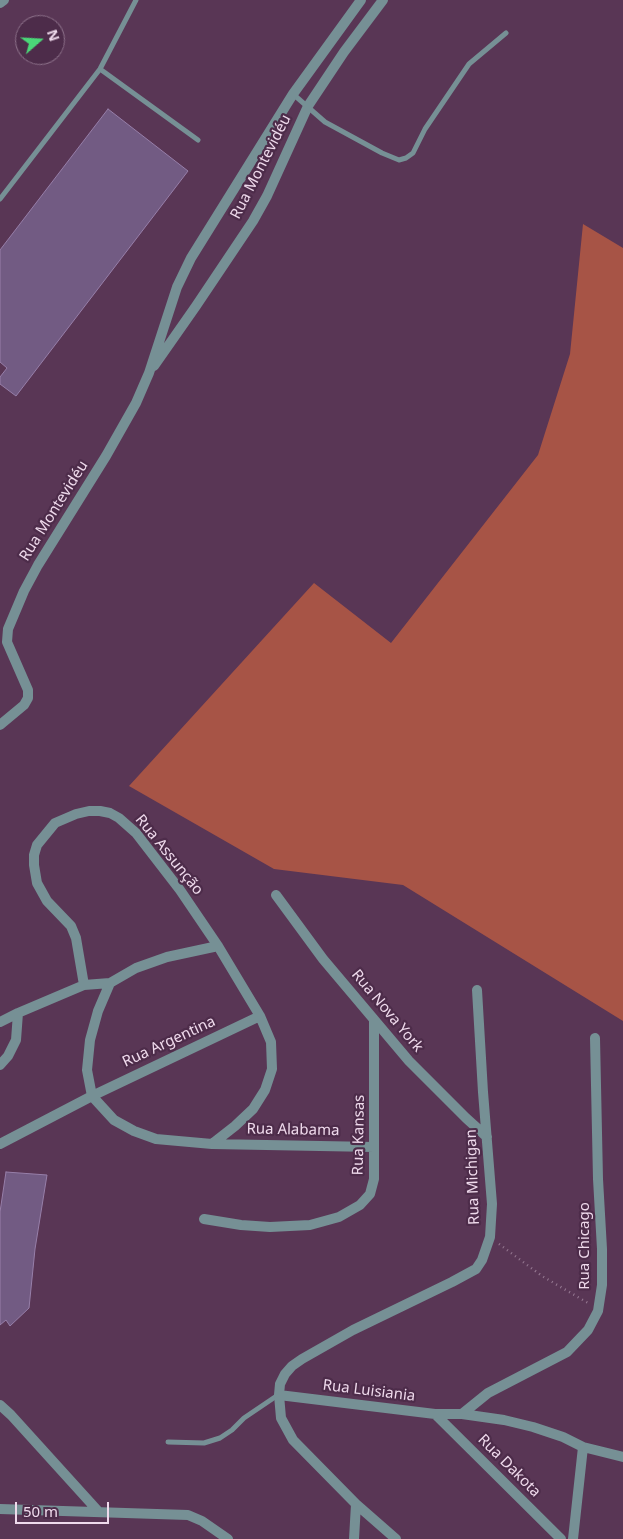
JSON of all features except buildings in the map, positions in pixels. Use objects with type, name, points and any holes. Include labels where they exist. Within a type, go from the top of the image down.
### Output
[{"type":"street","points":[[0,3],[4,0]]},
{"type":"street","name":"Rua Montevidéu","points":[[3,641],[24,591],[38,564],[106,456],[136,403],[149,373],[164,322],[177,287],[192,258],[293,94],[361,0]]},
{"type":"street","name":"Rua Montevidéu","points":[[149,373],[196,306],[267,196],[308,106],[344,52],[383,0]]},
{"type":"street","points":[[0,725],[24,705],[28,698],[28,690],[3,641]]},
{"type":"street","name":"Rua Assunção","points":[[84,985],[76,938],[71,926],[47,901],[37,883],[34,865],[37,845],[55,823],[76,814],[94,811],[110,813],[119,818],[136,834],[201,918],[260,1016],[271,1042],[272,1069],[253,1109],[212,1144]]},
{"type":"street","name":"Rua Nova York","points":[[276,896],[323,959],[409,1061],[487,1137]]},
{"type":"street","points":[[0,1022],[84,985],[110,984],[136,968],[167,957],[218,946]]},
{"type":"street","points":[[92,1096],[87,1070],[90,1040],[98,1011],[110,984]]},
{"type":"street","name":"Rua Michigan","points":[[279,1394],[280,1384],[285,1374],[302,1359],[354,1330],[476,1269],[482,1260],[490,1237],[492,1204],[477,990]]},
{"type":"street","points":[[0,1065],[8,1056],[16,1040],[18,1013]]},
{"type":"street","name":"Rua Argentina","points":[[0,1144],[92,1096],[260,1016]]},
{"type":"street","name":"Rua Kansas","points":[[204,1219],[241,1225],[270,1227],[310,1225],[339,1217],[360,1205],[370,1194],[374,1179],[374,1020]]},
{"type":"street","name":"Rua Chicago","points":[[462,1414],[488,1393],[567,1352],[588,1330],[598,1308],[602,1285],[602,1249],[594,1038]]},
{"type":"street","name":"Rua Alabama","points":[[92,1096],[114,1120],[134,1131],[156,1139],[212,1144],[374,1147]]},
{"type":"street","points":[[279,1394],[281,1418],[293,1440],[356,1504],[396,1539]]},
{"type":"street","name":"Rua Luisiania","points":[[279,1394],[435,1414],[462,1414],[504,1420],[563,1437],[583,1447],[623,1457]]},
{"type":"street","points":[[0,1405],[98,1511]]},
{"type":"street","name":"Rua Dakota","points":[[435,1414],[561,1539]]},
{"type":"street","points":[[573,1539],[583,1447]]},
{"type":"street","points":[[354,1539],[356,1504]]},
{"type":"street","points":[[0,1510],[98,1511],[188,1515],[202,1521],[228,1539]]},
{"type":"lane","points":[[0,199],[100,69],[136,0]]},
{"type":"lane","points":[[293,94],[325,122],[382,153],[399,160],[406,158],[413,153],[425,130],[469,64],[506,33]]},
{"type":"lane","points":[[100,69],[198,140]]},
{"type":"lane","points":[[168,1442],[204,1442],[220,1438],[232,1430],[244,1418],[279,1394]]},
{"type":"path","points":[[490,1237],[542,1276],[598,1308]]},
{"type":"shaded area","points":[[583,224],[623,248],[623,1021],[403,885],[274,869],[129,786],[314,583],[391,643],[538,455],[570,354]]}]
